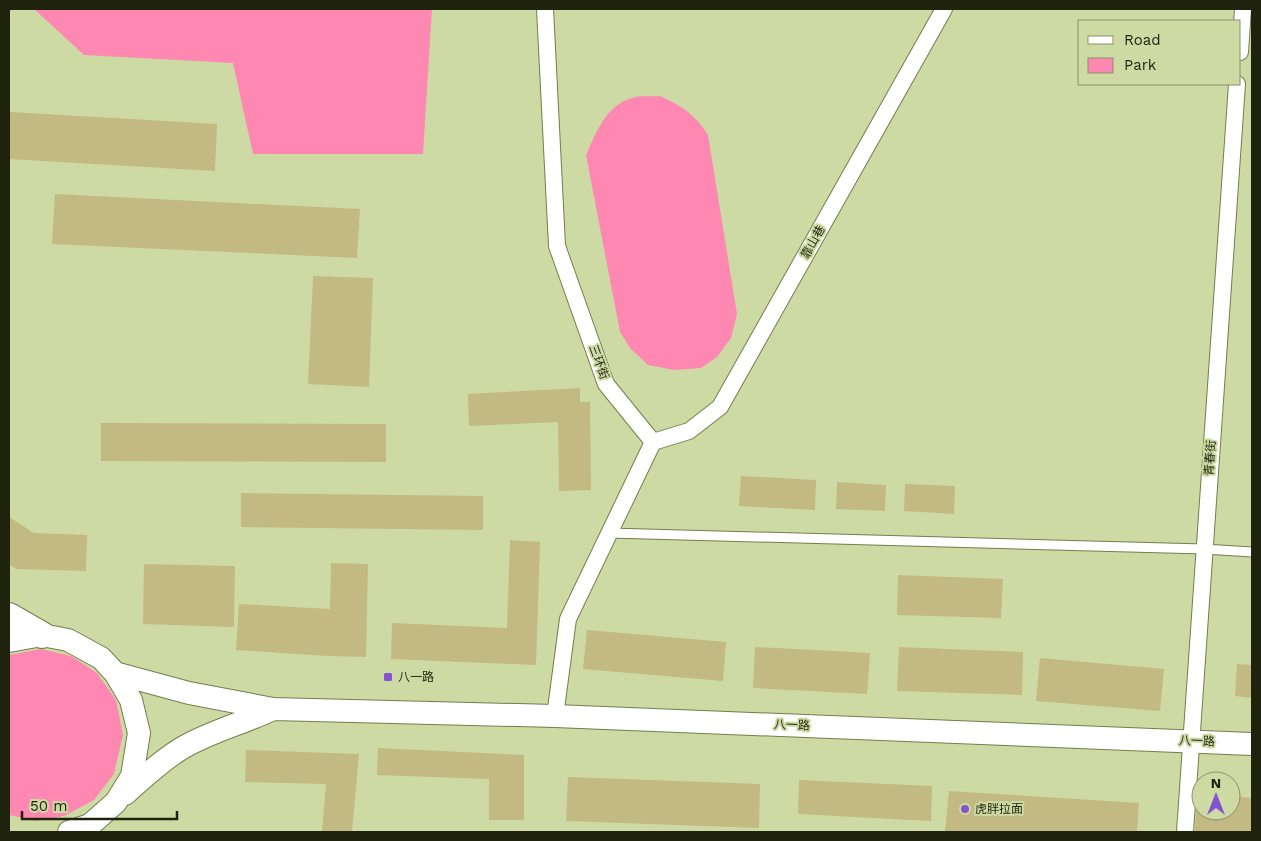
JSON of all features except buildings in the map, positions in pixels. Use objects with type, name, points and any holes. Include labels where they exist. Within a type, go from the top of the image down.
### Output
[{"type":"main road","points":[[9,616],[42,636]]},
{"type":"main road","points":[[9,641],[42,636],[68,640],[101,658],[116,673],[131,700],[139,733],[132,776],[116,802]]},
{"type":"main road","name":"八一路","points":[[116,673],[189,693],[272,709],[555,716],[1191,740],[1252,744]]},
{"type":"main road","points":[[69,832],[90,825],[148,773],[184,747],[219,730],[253,719],[272,709]]},
{"type":"street","name":"三环街","points":[[545,9],[557,246],[606,384],[652,442]]},
{"type":"street","name":"靠山巷","points":[[652,442],[689,432],[720,407],[944,9]]},
{"type":"street","points":[[1241,38],[1243,9]]},
{"type":"street","name":"青春街","points":[[1185,832],[1238,85]]},
{"type":"street","points":[[555,716],[568,619],[652,442]]},
{"type":"lane","points":[[609,534],[1204,549],[1252,552]]},
{"type":"green space","points":[[34,9],[432,9],[423,154],[253,154],[233,63],[84,55]]},
{"type":"green space","points":[[660,96],[687,111],[698,121],[708,135],[737,314],[731,338],[717,357],[701,368],[674,370],[648,365],[630,348],[620,332],[586,155],[603,121],[615,107],[635,97]]},
{"type":"green space","points":[[41,649],[71,656],[97,673],[116,700],[123,735],[114,774],[94,800],[64,816],[36,821],[9,815],[9,655]]},
{"type":"place","name":"八一路","points":[[388,677]]},
{"type":"place","name":"虎胖拉面","points":[[965,809]]}]
